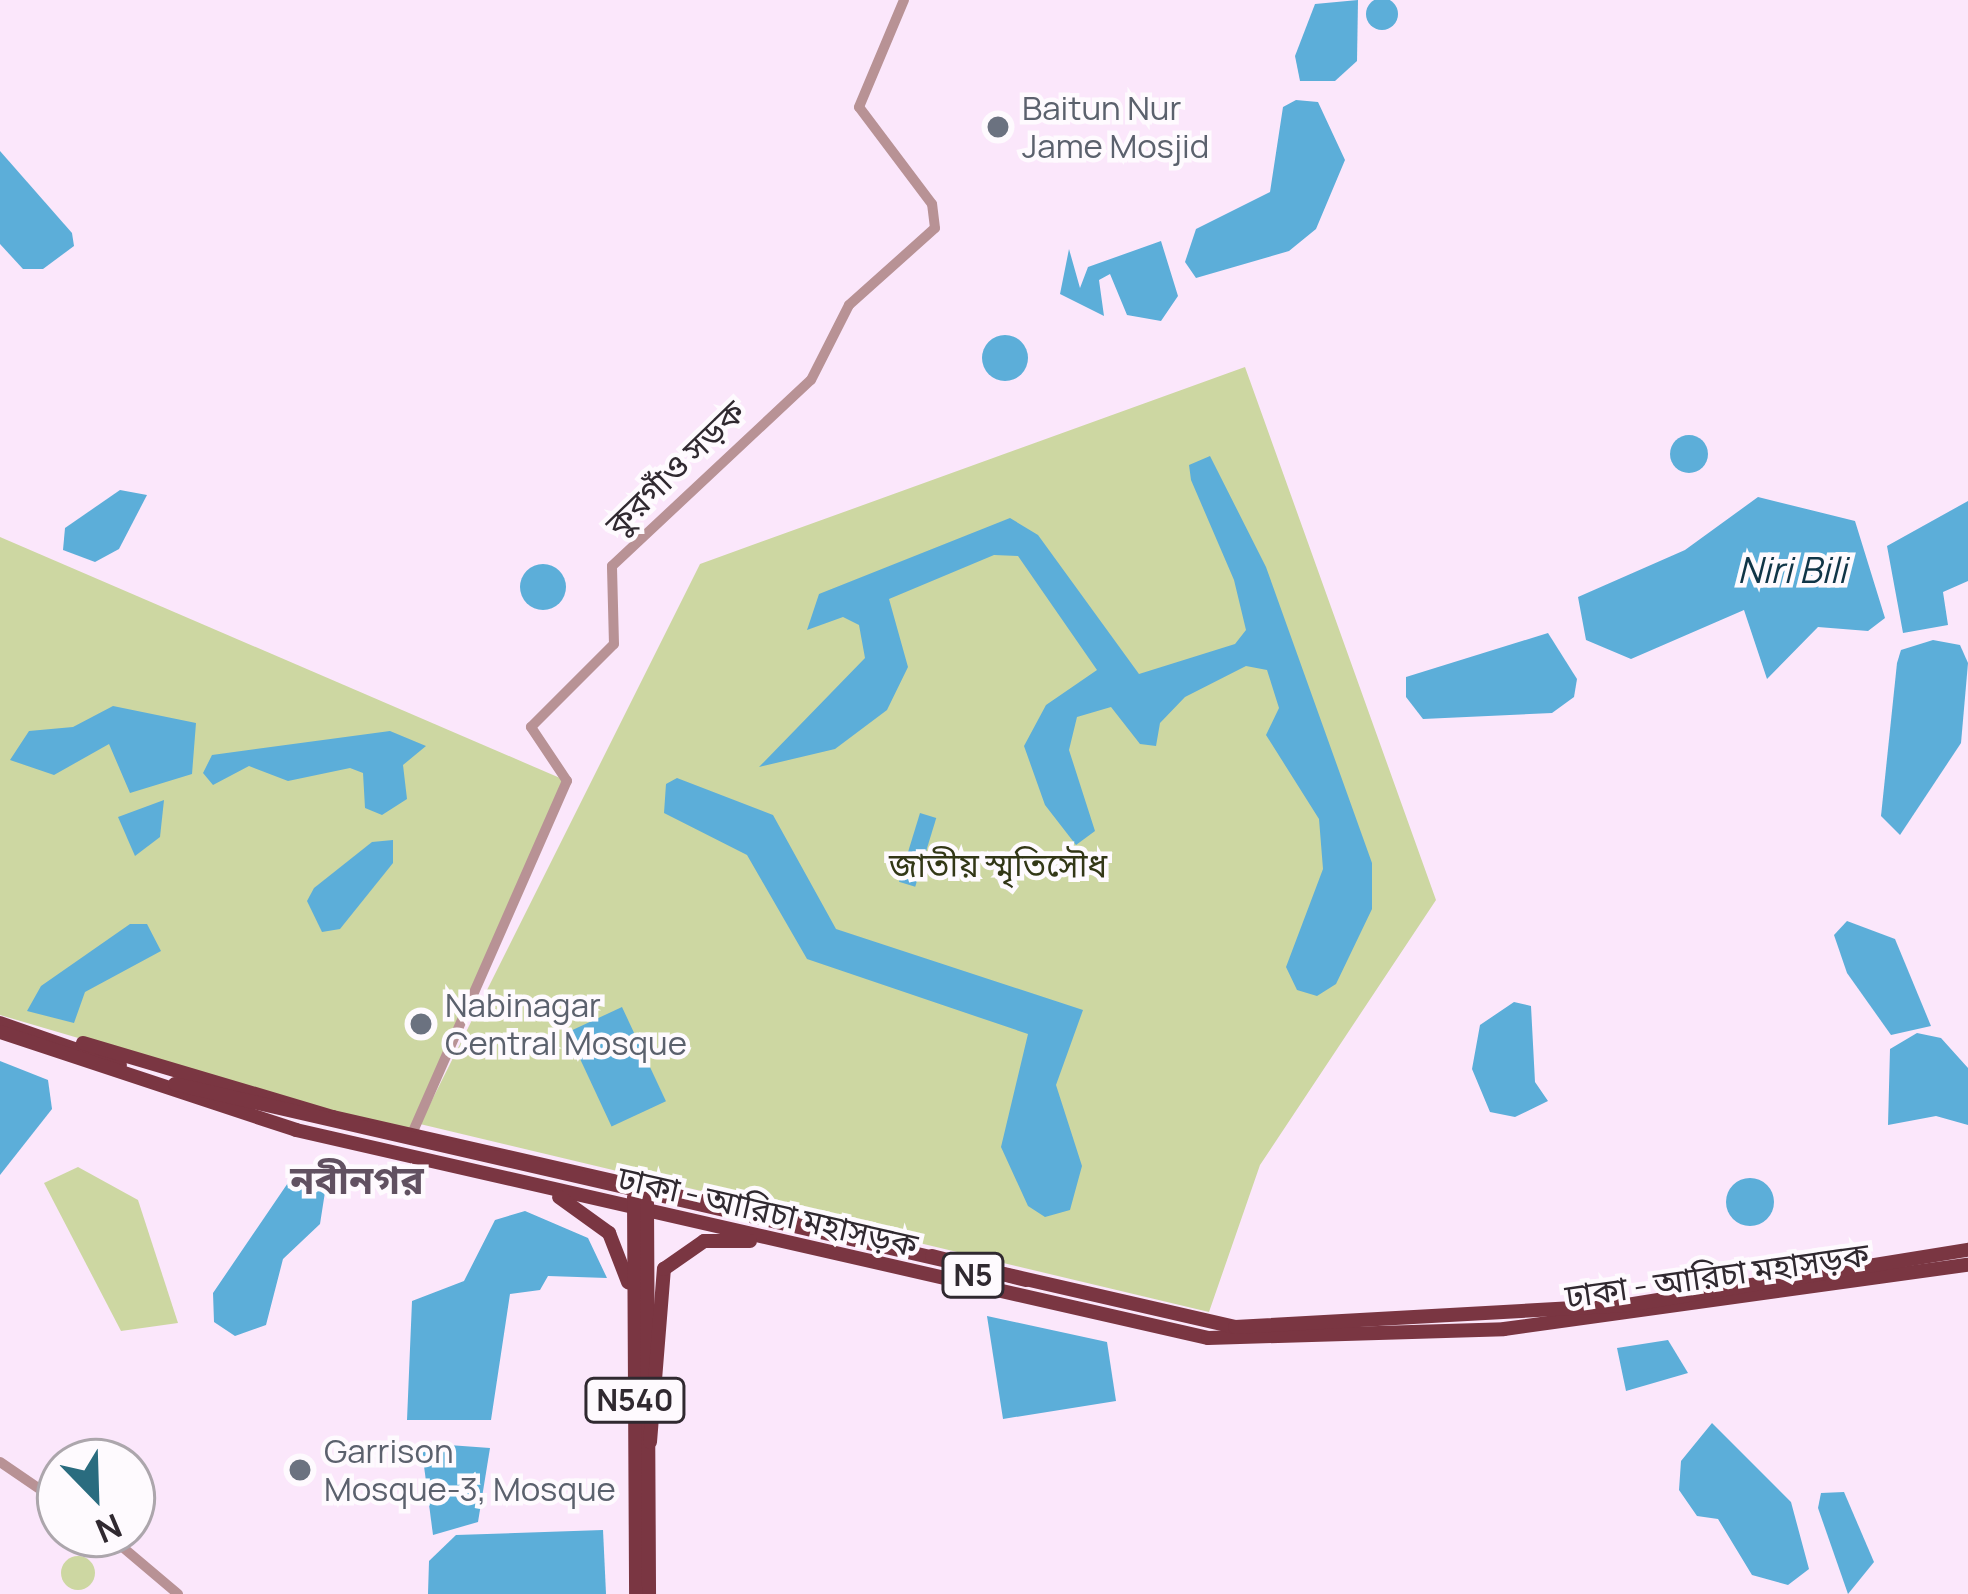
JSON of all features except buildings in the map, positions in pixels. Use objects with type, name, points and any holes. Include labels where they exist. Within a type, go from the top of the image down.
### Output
[{"type":"highway","name":"N5","points":[[0,1023],[296,1119],[641,1208],[1192,1322],[1283,1327],[1628,1306],[1968,1250]]},
{"type":"highway","name":"ঢাকা - আরিচা মহাসড়ক","points":[[0,1032],[134,1078],[545,1189],[1139,1326],[1255,1340],[1649,1315],[1968,1265]]},
{"type":"highway","points":[[42,1038],[411,1136],[1000,1271],[1037,1289]]},
{"type":"highway","points":[[545,1189],[601,1223],[623,1260],[641,1447]]},
{"type":"highway","name":"N540","points":[[636,1594],[641,1208]]},
{"type":"highway","points":[[641,1447],[658,1424],[664,1269],[715,1239],[808,1247]]},
{"type":"highway","name":"N540","points":[[641,1447],[649,1594]]},
{"type":"street","name":"কুরগাঁও সড়ক","points":[[411,1136],[567,781],[531,727],[614,644],[612,566],[811,380],[849,304],[935,228],[932,204],[859,107],[904,0]]},
{"type":"street","points":[[0,1462],[36,1487]]},
{"type":"street","points":[[135,1558],[178,1594]]},
{"type":"green space","name":"জাতীয় স্মৃতিসৌধ","points":[[1245,367],[1436,900],[1260,1165],[1209,1312],[420,1124],[700,564]]},
{"type":"green space","points":[[0,537],[567,781],[411,1136],[0,1015]]},
{"type":"green space","points":[[78,1167],[138,1200],[178,1323],[121,1331],[44,1183]]},
{"type":"green space","points":[[70,1558],[86,1558],[94,1566],[94,1580],[85,1589],[71,1589],[62,1580],[62,1566]]},
{"type":"water","points":[[1382,-2],[1393,3],[1398,14],[1393,25],[1382,30],[1371,25],[1366,14],[1371,3]]},
{"type":"water","points":[[1358,0],[1357,61],[1335,81],[1300,81],[1295,56],[1315,4]]},
{"type":"water","points":[[1296,100],[1318,102],[1345,160],[1316,229],[1289,251],[1196,278],[1185,262],[1196,229],[1270,192],[1283,107]]},
{"type":"water","points":[[0,151],[72,233],[74,246],[43,269],[23,269],[0,244]]},
{"type":"water","points":[[1161,241],[1178,296],[1161,321],[1127,315],[1110,274],[1099,280],[1104,316],[1060,294],[1069,249],[1080,288],[1088,267]]},
{"type":"water","points":[[1005,335],[1021,342],[1028,358],[1021,374],[1005,381],[989,374],[982,358],[989,342]]},
{"type":"water","points":[[1689,435],[1702,441],[1708,454],[1702,467],[1689,473],[1676,467],[1670,454],[1676,441]]},
{"type":"water","points":[[1210,456],[1266,567],[1372,863],[1372,909],[1336,984],[1317,996],[1297,990],[1286,967],[1323,869],[1319,819],[1266,735],[1279,708],[1267,670],[1246,666],[1185,697],[1160,723],[1156,746],[1140,744],[1111,707],[1077,717],[1069,750],[1095,831],[1076,845],[1045,805],[1024,746],[1046,705],[1097,670],[1018,556],[994,555],[889,599],[908,667],[887,710],[835,749],[759,767],[865,658],[859,625],[843,617],[807,630],[819,594],[1010,518],[1038,535],[1139,674],[1235,644],[1246,630],[1234,580],[1191,480],[1189,465]]},
{"type":"water","points":[[120,490],[147,495],[119,549],[95,562],[63,550],[65,528]]},
{"type":"water","name":"Niri Bili","points":[[1758,497],[1855,521],[1885,618],[1868,631],[1818,627],[1767,679],[1744,610],[1631,659],[1586,640],[1578,597],[1685,550]]},
{"type":"water","points":[[1968,501],[1968,581],[1943,592],[1948,625],[1903,633],[1887,546]]},
{"type":"water","points":[[543,564],[559,571],[566,587],[559,603],[543,610],[527,603],[520,587],[527,571]]},
{"type":"water","points":[[1548,633],[1577,679],[1574,697],[1552,713],[1423,719],[1406,697],[1406,677]]},
{"type":"water","points":[[1933,640],[1960,645],[1968,663],[1961,743],[1900,835],[1881,816],[1897,663],[1901,650]]},
{"type":"water","points":[[113,706],[196,723],[192,774],[130,793],[109,744],[54,775],[10,760],[29,731],[73,727]]},
{"type":"water","points":[[390,731],[426,746],[403,765],[407,799],[382,815],[365,808],[363,773],[350,768],[288,781],[249,766],[213,785],[203,773],[212,755]]},
{"type":"water","points":[[677,778],[773,815],[836,929],[1083,1010],[1056,1085],[1082,1166],[1070,1210],[1045,1217],[1028,1206],[1001,1147],[1028,1034],[807,959],[747,855],[664,813],[666,784]]},
{"type":"water","points":[[164,800],[160,837],[135,856],[118,817]]},
{"type":"water","points":[[920,813],[936,818],[915,887],[899,882]]},
{"type":"water","points":[[393,840],[393,863],[340,929],[322,932],[307,901],[314,888],[372,842]]},
{"type":"water","points":[[1847,921],[1895,939],[1931,1026],[1891,1035],[1847,973],[1834,935]]},
{"type":"water","points":[[130,924],[147,924],[161,951],[85,992],[74,1023],[27,1011],[41,986]]},
{"type":"water","points":[[1514,1002],[1531,1006],[1535,1082],[1548,1101],[1515,1117],[1490,1112],[1472,1069],[1480,1025]]},
{"type":"water","points":[[622,1007],[666,1101],[612,1127],[568,1032]]},
{"type":"water","points":[[1917,1033],[1941,1038],[1968,1068],[1968,1125],[1936,1116],[1888,1125],[1890,1049]]},
{"type":"water","points":[[0,1061],[48,1080],[52,1109],[0,1175]]},
{"type":"water","points":[[294,1174],[325,1192],[320,1224],[283,1259],[266,1325],[235,1336],[214,1322],[213,1293]]},
{"type":"water","points":[[1750,1178],[1767,1185],[1774,1202],[1767,1219],[1750,1226],[1733,1219],[1726,1202],[1733,1185]]},
{"type":"water","points":[[525,1211],[588,1238],[607,1278],[548,1276],[540,1290],[510,1294],[491,1420],[407,1420],[412,1301],[464,1281],[495,1220]]},
{"type":"water","points":[[987,1316],[1107,1342],[1116,1401],[1003,1419]]},
{"type":"water","points":[[1668,1340],[1688,1373],[1626,1391],[1617,1348]]},
{"type":"water","points":[[1712,1423],[1791,1502],[1809,1569],[1788,1585],[1752,1575],[1718,1519],[1697,1516],[1679,1490],[1681,1461]]},
{"type":"water","points":[[421,1443],[490,1448],[478,1522],[433,1535]]},
{"type":"water","points":[[1844,1492],[1874,1562],[1848,1594],[1818,1508],[1821,1493]]},
{"type":"water","points":[[603,1530],[606,1594],[428,1594],[429,1561],[456,1535]]},
{"type":"place","name":"Baitun Nur Jame Mosjid","points":[[998,127]]},
{"type":"place","name":"Nabinagar Central Mosque","points":[[421,1024]]},
{"type":"place","name":"Garrison Mosque-3, Mosque","points":[[300,1470]]},
{"type":"district","name":"নবীনগর","points":[[357,1179]]}]
